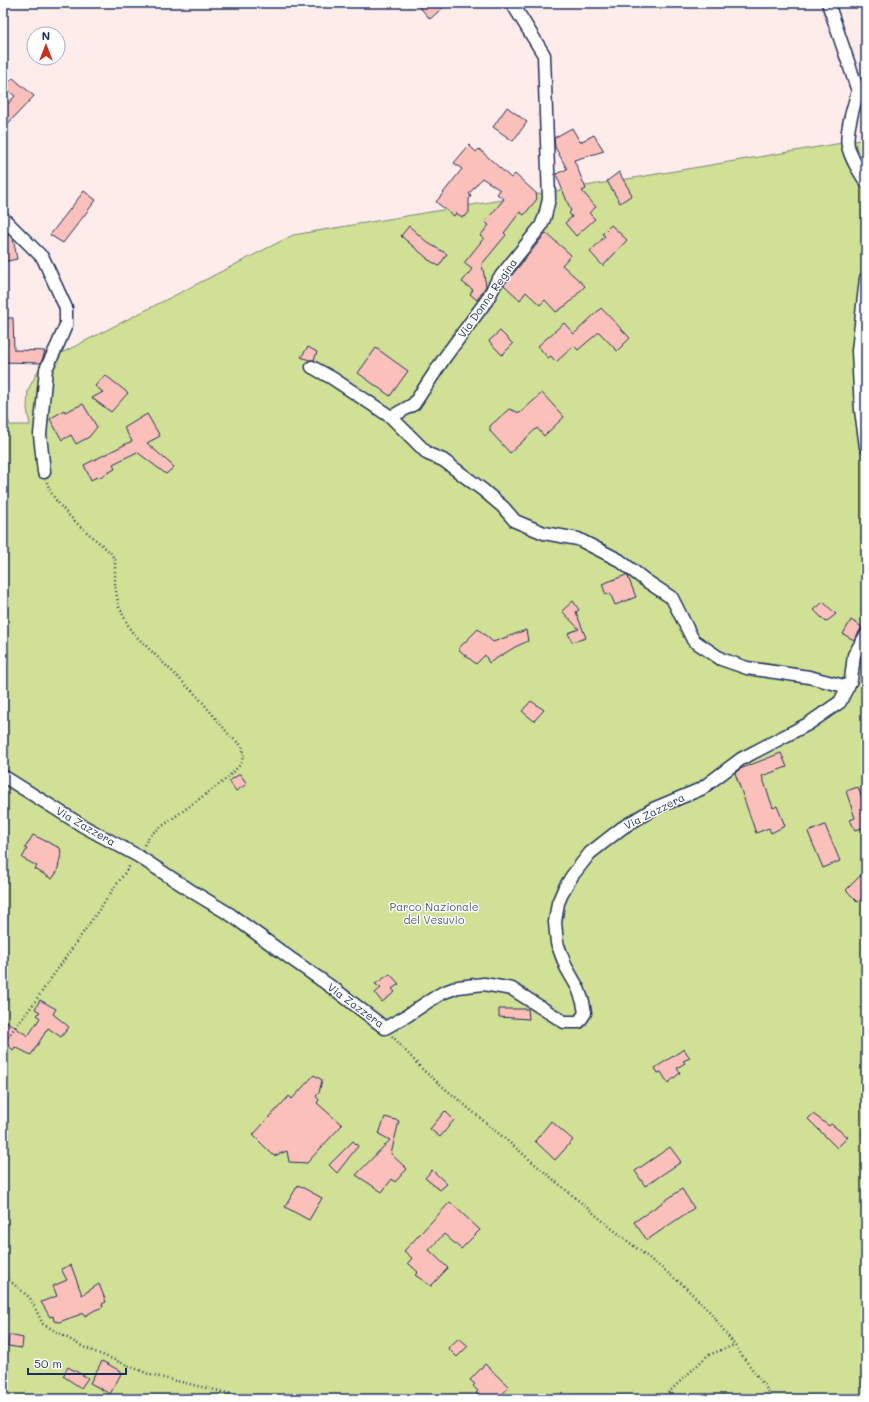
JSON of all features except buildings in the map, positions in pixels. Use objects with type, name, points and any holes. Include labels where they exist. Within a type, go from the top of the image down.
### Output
[{"type":"street","name":"Via Donna Regina","points":[[392,417],[414,404],[445,357],[487,300],[497,281],[541,226],[545,216],[549,199],[544,55],[512,3]]},
{"type":"street","points":[[828,3],[862,94],[848,134],[848,145],[854,162],[866,182]]},
{"type":"street","points":[[3,218],[43,258],[66,308],[66,325],[46,369],[40,435],[44,472]]},
{"type":"street","points":[[866,278],[858,351],[861,410],[866,447]]},
{"type":"street","points":[[312,367],[332,378],[392,417],[428,454],[443,460],[472,480],[503,507],[515,521],[544,533],[578,539],[619,560],[672,598],[693,640],[721,658],[747,668],[809,677],[848,687]]},
{"type":"street","name":"Via Zazzera","points":[[3,776],[82,826],[138,856],[193,892],[231,914],[385,1028],[406,1017],[442,993],[458,988],[484,984],[512,989],[564,1022],[579,1022],[585,1013],[583,1002],[557,943],[555,922],[558,903],[572,876],[590,854],[622,828],[653,809],[701,789],[741,759],[808,724],[840,702],[851,680],[854,655],[866,635]]},
{"type":"path","points":[[3,1043],[29,1010],[138,856],[150,836],[224,781],[240,765],[244,754],[242,746],[231,737],[199,698],[131,631],[119,608],[115,586],[115,560],[110,552],[60,506],[48,487],[44,472]]},
{"type":"path","points":[[385,1028],[423,1070],[610,1227],[683,1284],[711,1313],[774,1399]]},
{"type":"path","points":[[3,1275],[30,1298],[43,1324],[83,1347],[151,1375],[253,1399]]},
{"type":"path","points":[[663,1399],[708,1355],[735,1345]]},
{"type":"green space","name":"Parco Nazionale del Vesuvio","points":[[866,139],[866,1399],[3,1399],[3,416],[7,417],[10,425],[30,425],[27,409],[28,390],[42,363],[293,235]]}]
